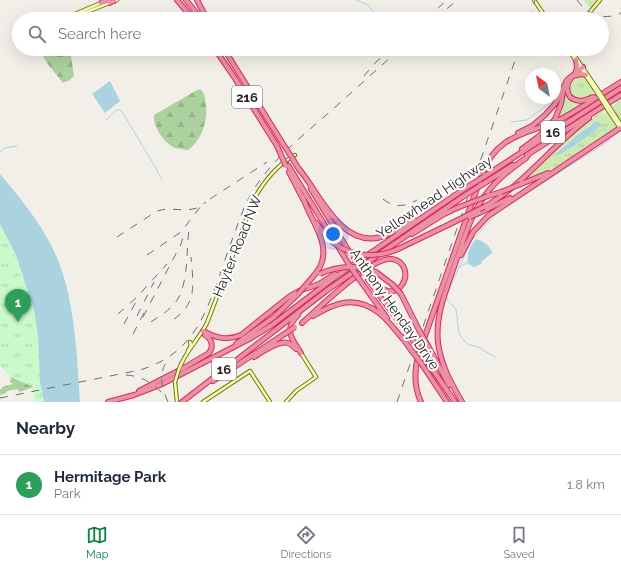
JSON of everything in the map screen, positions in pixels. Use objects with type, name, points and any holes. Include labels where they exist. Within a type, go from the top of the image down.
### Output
[{"type":"highway","points":[[176,0],[188,12]]},
{"type":"highway","points":[[186,0],[196,12]]},
{"type":"highway","points":[[197,0],[203,12]]},
{"type":"highway","name":"Anthony Henday Drive","points":[[220,56],[234,76],[348,263],[447,402]]},
{"type":"highway","name":"216","points":[[230,56],[299,169]]},
{"type":"highway","points":[[576,60],[577,68],[568,82],[567,91],[570,97],[578,101],[590,98],[621,82]]},
{"type":"highway","points":[[421,402],[415,381],[415,369],[418,356],[482,174],[495,150],[507,139],[532,126],[545,115],[555,104],[567,80],[583,68]]},
{"type":"highway","points":[[574,74],[586,75]]},
{"type":"highway","points":[[485,176],[538,137],[555,119],[561,104],[567,80]]},
{"type":"highway","points":[[490,158],[500,146],[508,140],[562,118],[621,82]]},
{"type":"highway","name":"Yellowhead Highway","points":[[199,365],[239,345],[264,330],[437,207],[621,88]]},
{"type":"highway","name":"Yellowhead Highway","points":[[338,283],[461,198],[621,95]]},
{"type":"highway","points":[[287,165],[314,221],[326,236],[340,248],[361,254],[378,255],[396,250],[484,207],[508,191],[574,130],[609,102]]},
{"type":"highway","points":[[448,283],[467,242],[481,222],[543,179],[621,129]]},
{"type":"highway","points":[[461,402],[444,366],[438,344],[438,316],[469,225],[481,201],[497,181],[528,155]]},
{"type":"highway","points":[[395,244],[444,214],[541,177],[578,156]]},
{"type":"highway","points":[[299,169],[335,219],[346,230],[360,236],[380,237],[389,234],[437,207]]},
{"type":"highway","name":"Anthony Henday Drive","points":[[299,169],[341,239],[345,242],[353,256],[455,402]]},
{"type":"highway","points":[[448,225],[502,203],[543,179]]},
{"type":"highway","points":[[199,365],[258,329],[284,309],[320,267],[323,250],[322,241],[302,197]]},
{"type":"highway","points":[[203,333],[219,338],[241,336],[293,294],[319,284],[367,256]]},
{"type":"highway","points":[[302,323],[346,283],[382,260],[391,259],[398,261],[404,268],[405,278],[399,288],[388,291],[378,287],[365,273]]},
{"type":"highway","points":[[305,286],[320,274],[336,268],[350,266],[376,272],[393,285],[401,294],[419,330],[461,402]]},
{"type":"highway","points":[[301,353],[290,337],[292,323],[298,315],[338,285],[338,283]]},
{"type":"highway","name":"16","points":[[182,402],[338,283]]},
{"type":"highway","points":[[182,402],[295,327],[332,305],[344,302],[368,306],[379,313],[402,338]]},
{"type":"highway","points":[[108,402],[150,385],[209,353],[212,349],[212,344],[203,333]]},
{"type":"highway","points":[[224,373],[283,342],[289,343],[301,353]]},
{"type":"highway","name":"16","points":[[108,402],[140,393],[199,365]]},
{"type":"street","points":[[534,0],[542,12]]},
{"type":"street","points":[[590,12],[600,0]]},
{"type":"street","points":[[79,12],[103,1],[112,1]]},
{"type":"street","points":[[86,12],[112,1]]},
{"type":"street","points":[[573,56],[583,68],[621,129]]},
{"type":"street","points":[[574,56],[597,91]]},
{"type":"street","name":"Hayter Road NW","points":[[186,356],[203,333],[207,324],[254,199],[262,185],[272,174],[287,160],[295,155]]},
{"type":"street","points":[[177,401],[175,382],[178,369],[186,356],[191,345],[191,341],[195,341],[203,333]]},
{"type":"street","points":[[286,402],[296,391],[316,377],[301,353]]},
{"type":"street","points":[[203,402],[250,371],[270,402]]},
{"type":"green space","points":[[583,0],[598,0],[591,9]]},
{"type":"green space","points":[[43,56],[71,56],[74,76],[70,80],[63,83]]},
{"type":"green space","points":[[579,76],[586,77],[595,91],[590,96],[596,94],[582,100],[572,98],[568,91],[570,83]]},
{"type":"green space","points":[[200,89],[204,94],[206,104],[206,117],[203,129],[197,141],[188,150],[175,148],[163,139],[155,125],[154,115]]},
{"type":"green space","points":[[566,89],[569,98],[575,102],[583,102],[592,98],[556,119],[561,109]]},
{"type":"green space","points":[[621,98],[621,123],[612,107]]},
{"type":"green space","points":[[605,108],[606,110],[602,113],[603,114],[607,111],[618,126],[568,160],[519,183],[573,133]],"holes":[[[590,125],[601,125],[575,146],[553,157]]]},
{"type":"green space","points":[[0,224],[16,255],[34,310],[38,335],[40,383],[44,402],[34,402],[33,387],[11,377],[0,364]]},
{"type":"green space","points":[[0,350],[33,387],[20,392],[17,389],[7,391],[6,393],[0,395],[0,389],[2,389],[2,387],[13,384],[10,382],[11,377],[0,364]]},
{"type":"water","points":[[110,81],[120,101],[105,113],[92,94]]},
{"type":"water","points":[[597,121],[602,125],[572,147],[552,157],[580,133]]},
{"type":"water","points":[[0,174],[25,204],[47,237],[53,248],[64,277],[72,312],[80,402],[44,402],[40,383],[38,335],[34,310],[16,255],[0,224]]},
{"type":"water","points":[[476,239],[486,244],[492,253],[483,260],[481,264],[474,267],[468,264],[468,254],[470,247]]},
{"type":"waterway","points":[[356,0],[368,5],[373,12]]},
{"type":"waterway","points":[[511,122],[527,120],[549,104]]},
{"type":"waterway","points":[[563,109],[567,114]]},
{"type":"waterway","points":[[106,120],[117,110],[121,110],[162,180]]},
{"type":"waterway","points":[[592,133],[605,129],[607,133]]},
{"type":"waterway","points":[[502,209],[610,140],[609,138]]},
{"type":"waterway","points":[[0,152],[5,148],[17,146]]},
{"type":"waterway","points":[[459,267],[472,240],[498,212]]},
{"type":"waterway","points":[[467,263],[459,267],[447,295],[447,300],[456,309],[459,334],[465,342],[469,345],[476,346],[495,357]]},
{"type":"railway","points":[[434,12],[447,0]]},
{"type":"railway","points":[[443,12],[457,0]]},
{"type":"railway","points":[[531,12],[535,0]]},
{"type":"railway","points":[[577,0],[590,12]]},
{"type":"railway","points":[[609,16],[621,13]]},
{"type":"railway","points":[[364,76],[382,56]]},
{"type":"railway","points":[[0,398],[140,370],[157,364],[182,346],[192,335],[207,308],[244,208],[259,181],[290,147],[392,56]]},
{"type":"railway","points":[[397,402],[517,56]]},
{"type":"railway","points":[[210,199],[267,162]]},
{"type":"railway","points":[[383,199],[391,204],[400,206],[417,200]]},
{"type":"railway","points":[[117,237],[157,211],[166,209],[188,210],[197,208],[206,202]]},
{"type":"railway","points":[[147,255],[181,232],[201,206]]},
{"type":"railway","points":[[151,322],[175,303],[183,287],[189,230]]},
{"type":"railway","points":[[143,317],[181,244],[184,234]]},
{"type":"railway","points":[[174,319],[182,313],[190,299],[193,283],[191,257]]},
{"type":"railway","points":[[118,314],[136,298],[167,264]]},
{"type":"railway","points":[[137,316],[154,282]]},
{"type":"railway","points":[[124,324],[137,300]]},
{"type":"railway","points":[[133,334],[144,313]]},
{"type":"railway","points":[[168,402],[162,385],[162,374],[163,369],[170,358]]},
{"type":"railway","points":[[126,375],[147,381],[164,395]]},
{"type":"place","name":"Hermitage Park","points":[[18,322]]}]
